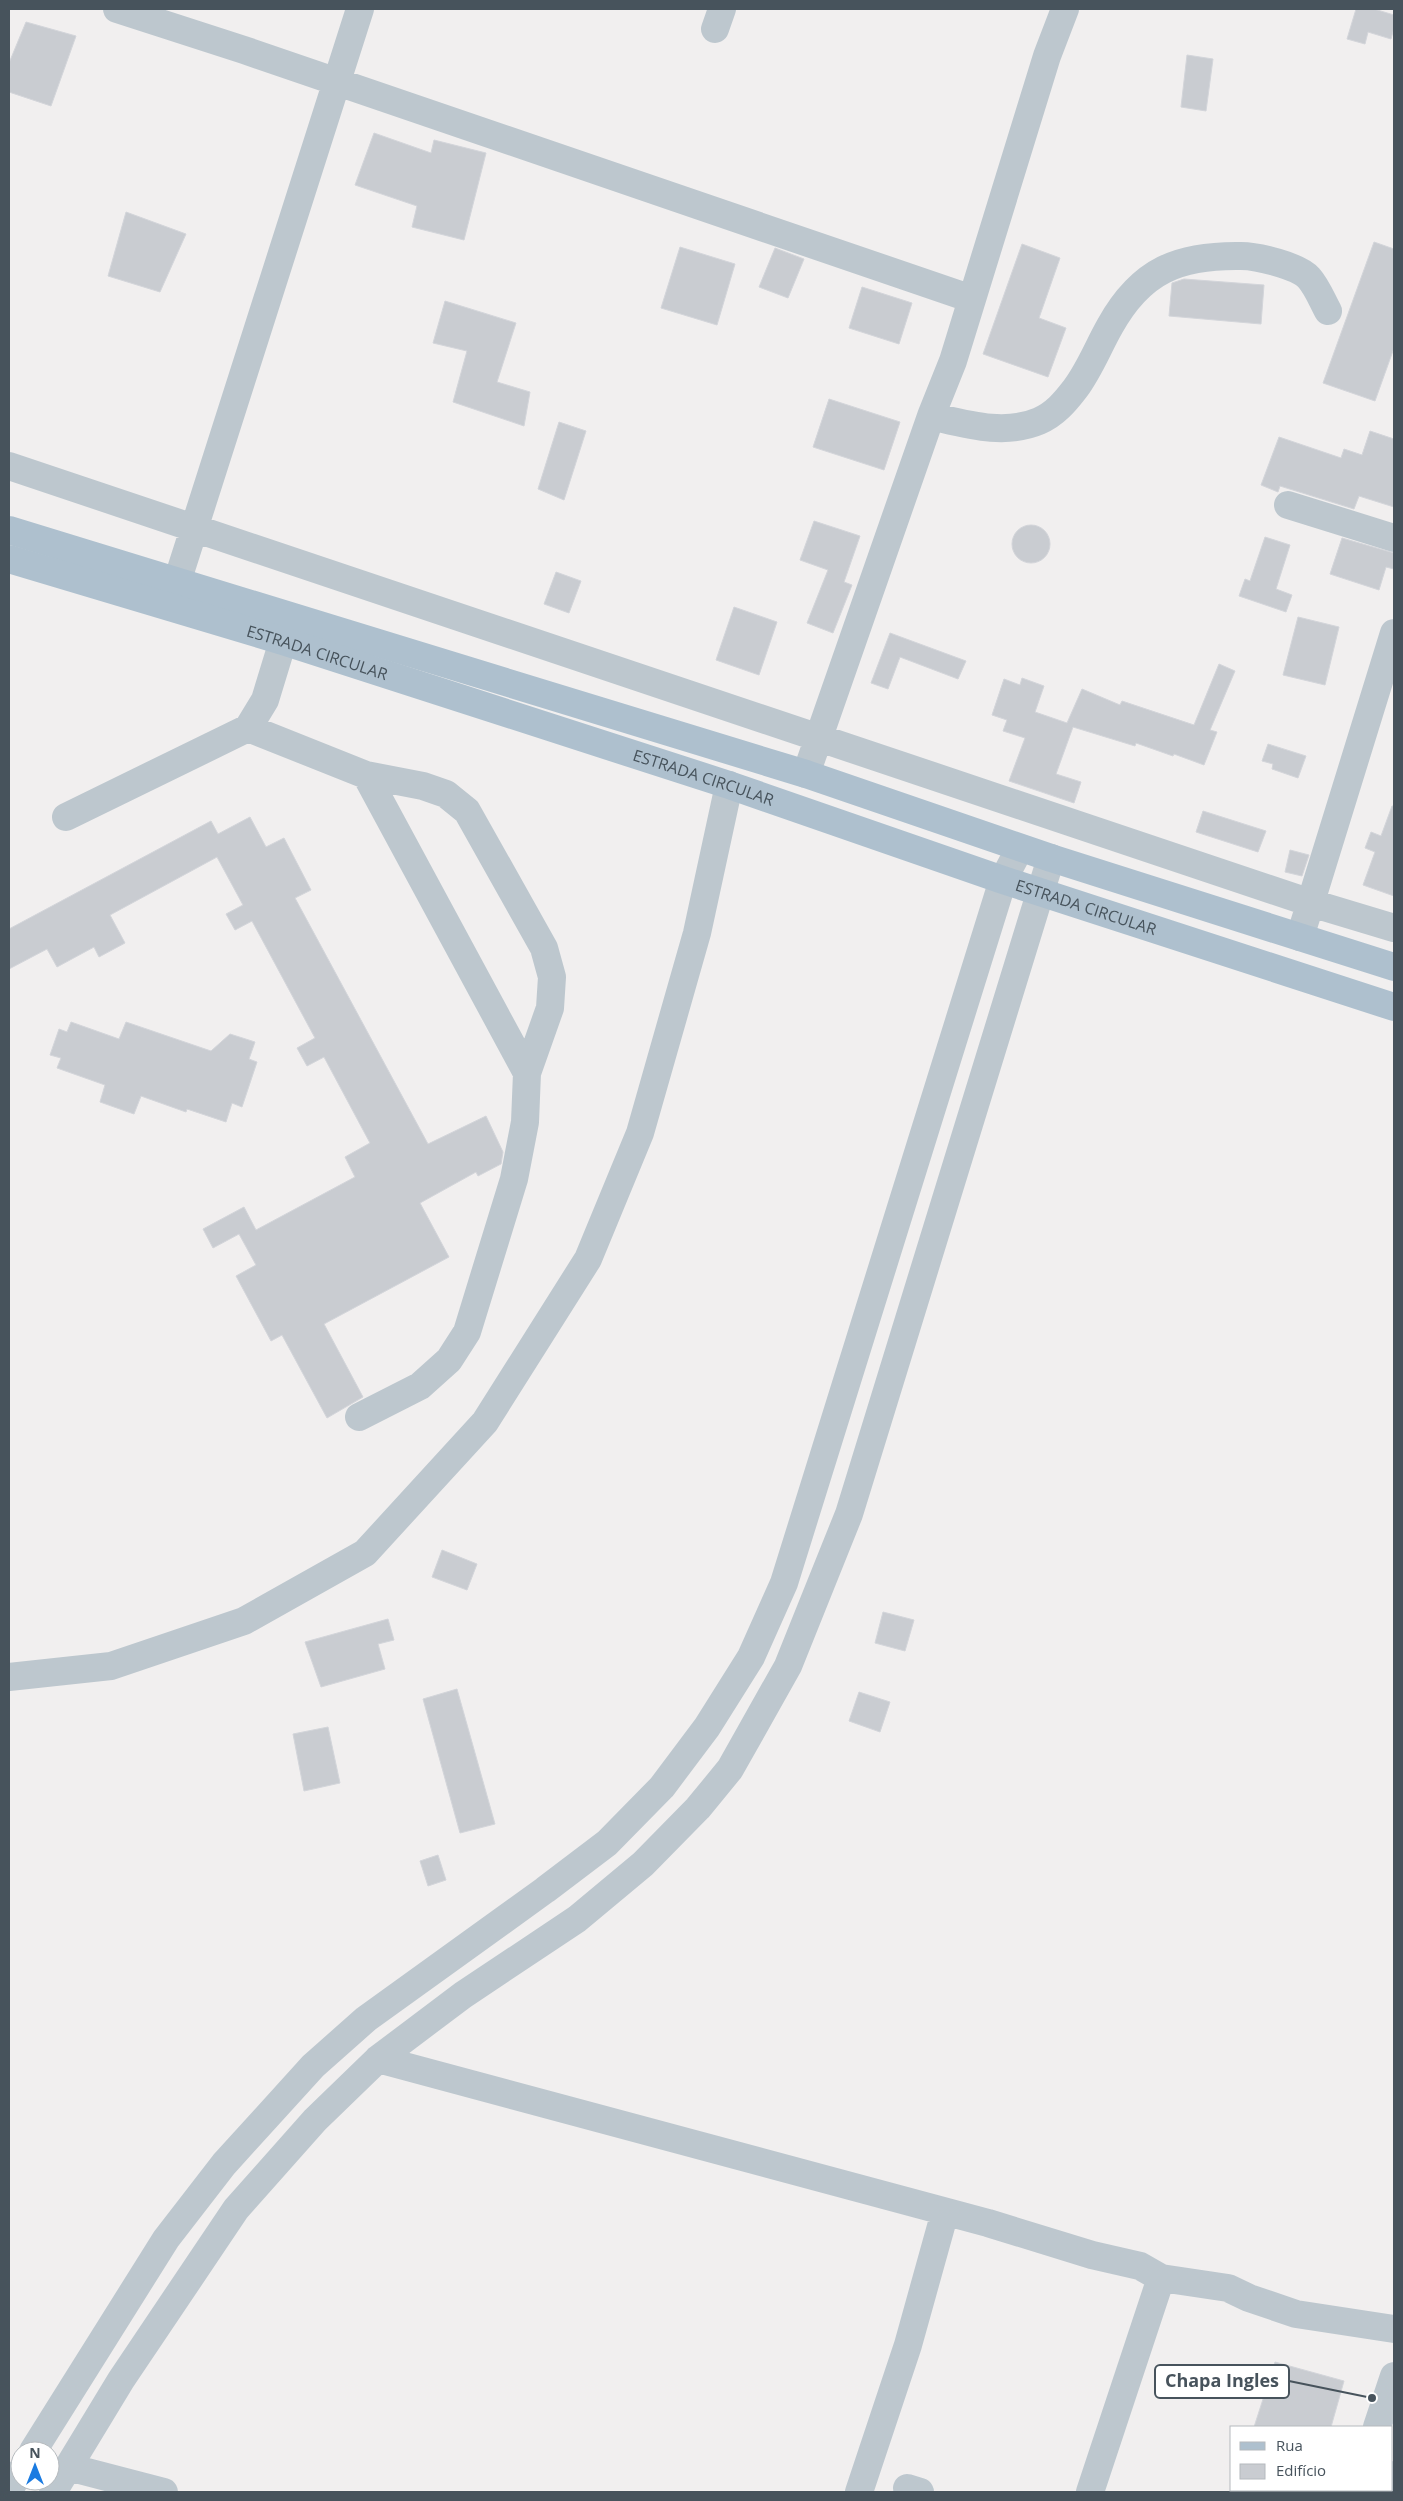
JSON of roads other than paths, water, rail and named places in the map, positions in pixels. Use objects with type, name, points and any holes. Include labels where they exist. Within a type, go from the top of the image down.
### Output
[{"type":"main road","points":[[9,530],[806,774],[1020,848],[1394,967]]},
{"type":"main road","name":"ESTRADA CIRCULAR","points":[[9,560],[283,642],[729,785],[1003,880],[1394,1007]]},
{"type":"street","points":[[117,9],[663,192],[972,299]]},
{"type":"street","points":[[177,582],[360,9]]},
{"type":"street","points":[[806,774],[931,416],[953,361],[1047,56],[1065,9]]},
{"type":"street","points":[[931,416],[978,427],[1011,428],[1039,421],[1060,408],[1083,378],[1110,326],[1128,297],[1171,264],[1212,256],[1245,256],[1278,262],[1308,276],[1328,311]]},
{"type":"street","points":[[9,466],[194,530],[1311,903],[1394,928]]},
{"type":"street","points":[[1288,505],[1394,538]]},
{"type":"street","points":[[1300,937],[1394,633]]},
{"type":"street","points":[[66,816],[248,728],[266,700],[283,642]]},
{"type":"street","points":[[248,728],[366,775],[423,786],[446,794],[467,811],[544,948],[552,977],[550,1008],[527,1073],[525,1122],[514,1179],[467,1332],[449,1360],[420,1386],[359,1417]]},
{"type":"street","points":[[366,775],[527,1073]]},
{"type":"street","points":[[9,1677],[111,1666],[244,1621],[364,1553],[485,1422],[588,1259],[640,1133],[697,933],[729,785]]},
{"type":"street","points":[[39,2441],[166,2239],[224,2164],[313,2066],[366,2019],[414,1982],[475,1942],[606,1843],[662,1787],[712,1720],[750,1657],[784,1583],[1003,880],[1020,848]]},
{"type":"street","points":[[53,2492],[121,2380],[236,2209],[315,2120],[378,2059],[462,1994],[577,1919],[636,1870],[698,1808],[735,1760],[788,1666],[849,1514],[1051,858]]},
{"type":"street","points":[[378,2059],[945,2212],[1092,2255],[1140,2266],[1162,2278],[1228,2288],[1249,2298],[1296,2314],[1394,2329]]},
{"type":"street","points":[[859,2492],[908,2345],[945,2212]]},
{"type":"street","points":[[1090,2492],[1162,2278]]},
{"type":"street","points":[[1377,2426],[1394,2376]]},
{"type":"street","points":[[68,2467],[164,2492]]},
{"type":"place","name":"Chapa Ingles","points":[[1372,2398]]}]
